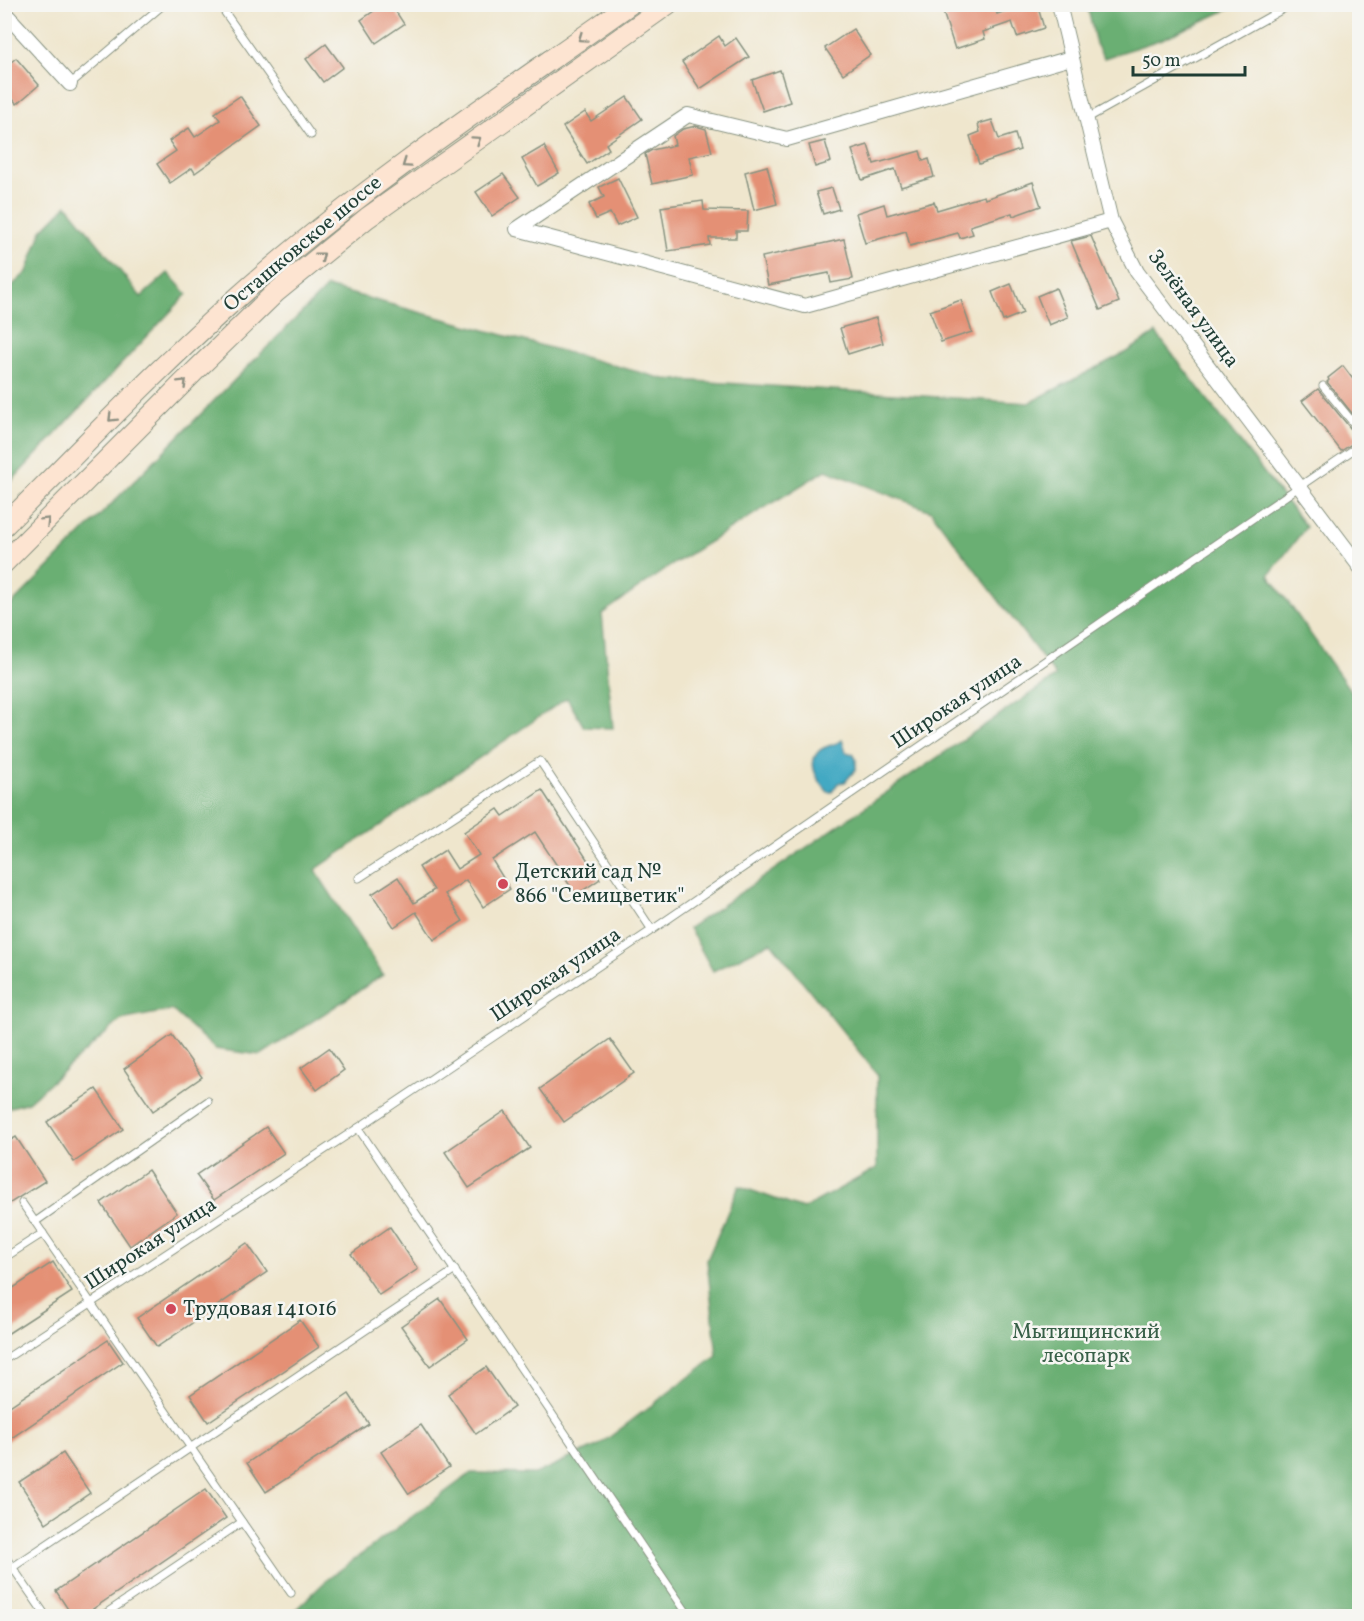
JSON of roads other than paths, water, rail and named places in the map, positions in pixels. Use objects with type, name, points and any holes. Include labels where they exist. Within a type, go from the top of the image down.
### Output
[{"type":"main road","name":"Осташковское шоссе","points":[[4,525],[176,354],[261,276],[355,200],[630,4]]},
{"type":"main road","name":"Осташковское шоссе","points":[[4,562],[275,293],[367,218],[668,4]]},
{"type":"street","name":"Зелёная улица","points":[[1059,4],[1111,221],[1137,272],[1359,567]]},
{"type":"street","points":[[4,12],[70,84]]},
{"type":"street","points":[[1071,58],[787,139],[688,115],[518,229],[804,306],[1111,221]]},
{"type":"lane","points":[[70,84],[164,4]]},
{"type":"lane","points":[[219,4],[311,135]]},
{"type":"lane","points":[[1086,119],[1292,4]]},
{"type":"lane","points":[[1323,386],[1359,431]]},
{"type":"lane","name":"Широкая улица","points":[[4,1360],[358,1128],[652,930],[1359,446]]},
{"type":"lane","points":[[359,878],[540,760],[652,930]]},
{"type":"lane","points":[[35,1222],[208,1101]]},
{"type":"lane","points":[[358,1128],[689,1617]]},
{"type":"lane","points":[[22,1203],[291,1593]]},
{"type":"lane","points":[[4,1258],[43,1233]]},
{"type":"lane","points":[[13,1567],[455,1270]]},
{"type":"lane","points":[[102,1617],[242,1522]]},
{"type":"lane","points":[[4,1555],[46,1617]]},
{"type":"water","points":[[842,740],[846,752],[853,754],[856,759],[856,769],[845,782],[838,783],[832,792],[828,792],[815,773],[815,756],[821,749]]},
{"type":"place","name":"Детский сад № 866 \"Семицветик\"","points":[[503,884]]},
{"type":"place","name":"Трудовая 141016","points":[[171,1309]]},
{"type":"park label","name":"Мытищинский лесопарк","points":[[1086,1344]]}]
